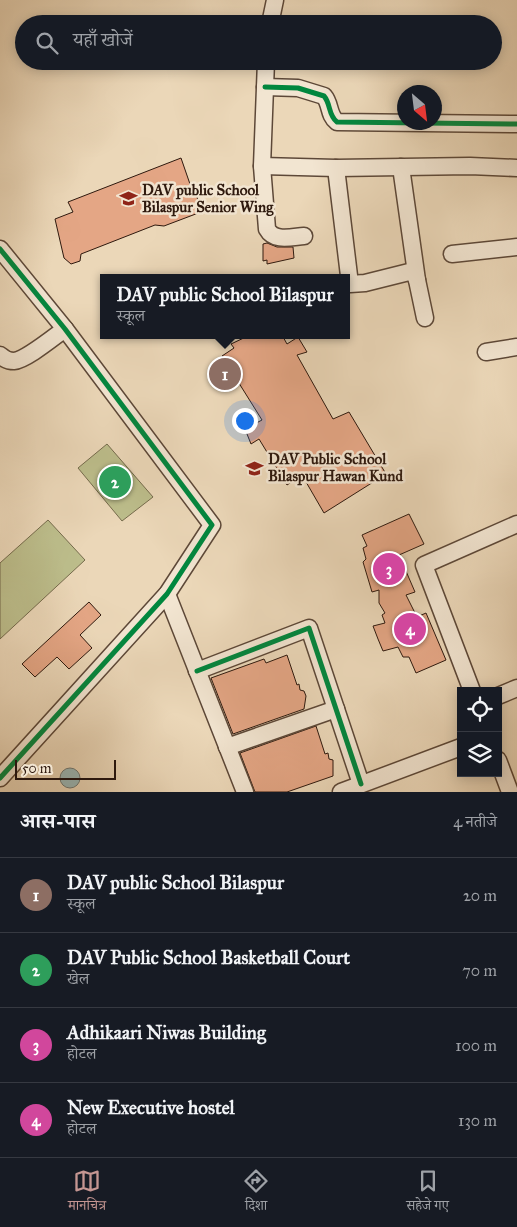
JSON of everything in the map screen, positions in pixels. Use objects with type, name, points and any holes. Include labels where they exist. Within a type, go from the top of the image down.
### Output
[{"type":"street","points":[[272,15],[275,0]]},
{"type":"street","points":[[266,70],[262,166],[268,229],[270,235],[276,238],[304,236]]},
{"type":"street","points":[[265,86],[298,88],[324,96],[327,99],[332,117],[337,122],[517,124]]},
{"type":"street","points":[[262,166],[336,168],[470,166],[517,168]]},
{"type":"street","points":[[401,167],[417,280],[425,318]]},
{"type":"street","points":[[336,168],[349,274]]},
{"type":"street","points":[[452,254],[517,247]]},
{"type":"street","points":[[0,249],[66,328],[212,525],[167,594],[0,778]]},
{"type":"street","points":[[350,284],[365,283],[413,271],[417,280]]},
{"type":"street","points":[[0,355],[6,360],[15,361],[24,357],[66,328]]},
{"type":"street","points":[[486,352],[517,347]]},
{"type":"street","points":[[470,687],[424,565],[517,524]]},
{"type":"street","points":[[167,594],[245,792]]},
{"type":"street","points":[[197,671],[309,628],[361,784]]},
{"type":"street","points":[[502,694],[517,688]]},
{"type":"street","points":[[227,747],[336,709]]},
{"type":"street","points":[[341,792],[457,749]]},
{"type":"street","points":[[502,771],[510,792]]},
{"type":"green space","points":[[107,444],[153,497],[122,521],[78,468]]},
{"type":"green space","points":[[48,520],[85,560],[0,639],[0,563]]},
{"type":"water","points":[[70,768],[77,771],[80,778],[77,785],[70,788],[63,785],[60,778],[63,771]]},
{"type":"building","name":"DAV public School Bilaspur Senior Wing","points":[[181,158],[191,187],[194,186],[201,212],[164,226],[155,225],[81,254],[80,261],[71,264],[64,258],[55,219],[73,212],[68,202]]},
{"type":"building","points":[[267,243],[277,247],[293,247],[294,258],[267,264],[267,260],[263,261],[263,244]]},
{"type":"building","points":[[242,339],[284,339],[287,344],[295,339],[299,339],[307,352],[297,355],[333,419],[349,412],[386,474],[324,513],[302,475],[287,485],[259,439],[251,444],[245,429],[262,420],[222,356],[234,348],[231,344]]},
{"type":"building","points":[[409,514],[424,544],[399,555],[415,592],[406,595],[417,617],[426,613],[446,660],[416,673],[409,657],[403,657],[398,647],[383,651],[373,626],[385,623],[382,615],[385,613],[379,603],[379,590],[372,592],[363,562],[366,559],[363,548],[367,546],[362,535]]},
{"type":"building","points":[[89,602],[101,615],[80,635],[92,648],[69,669],[57,657],[35,677],[22,664]]},
{"type":"building","points":[[287,655],[297,685],[299,684],[300,690],[304,691],[306,696],[304,709],[233,734],[211,678],[264,659],[266,663]]},
{"type":"building","points":[[316,726],[325,754],[328,753],[329,759],[333,760],[333,776],[287,792],[255,792],[240,753]]},
{"type":"cycle path","points":[[265,87],[298,88],[324,96],[332,116],[337,122],[517,124]]},
{"type":"cycle path","points":[[0,249],[65,329],[212,525],[167,594],[0,778]]},
{"type":"cycle path","points":[[197,671],[309,628],[361,784]]},
{"type":"place","name":"DAV public School Bilaspur Senior Wing","points":[[128,199]]},
{"type":"place","name":"DAV public School Bilaspur","points":[[225,374]]},
{"type":"place","name":"DAV Public School Bilaspur Hawan Kund","points":[[254,468]]},
{"type":"place","name":"DAV Public School Basketball Court","points":[[115,482]]},
{"type":"place","name":"Adhikaari Niwas Building","points":[[389,569]]},
{"type":"place","name":"New Executive hostel","points":[[410,629]]}]
